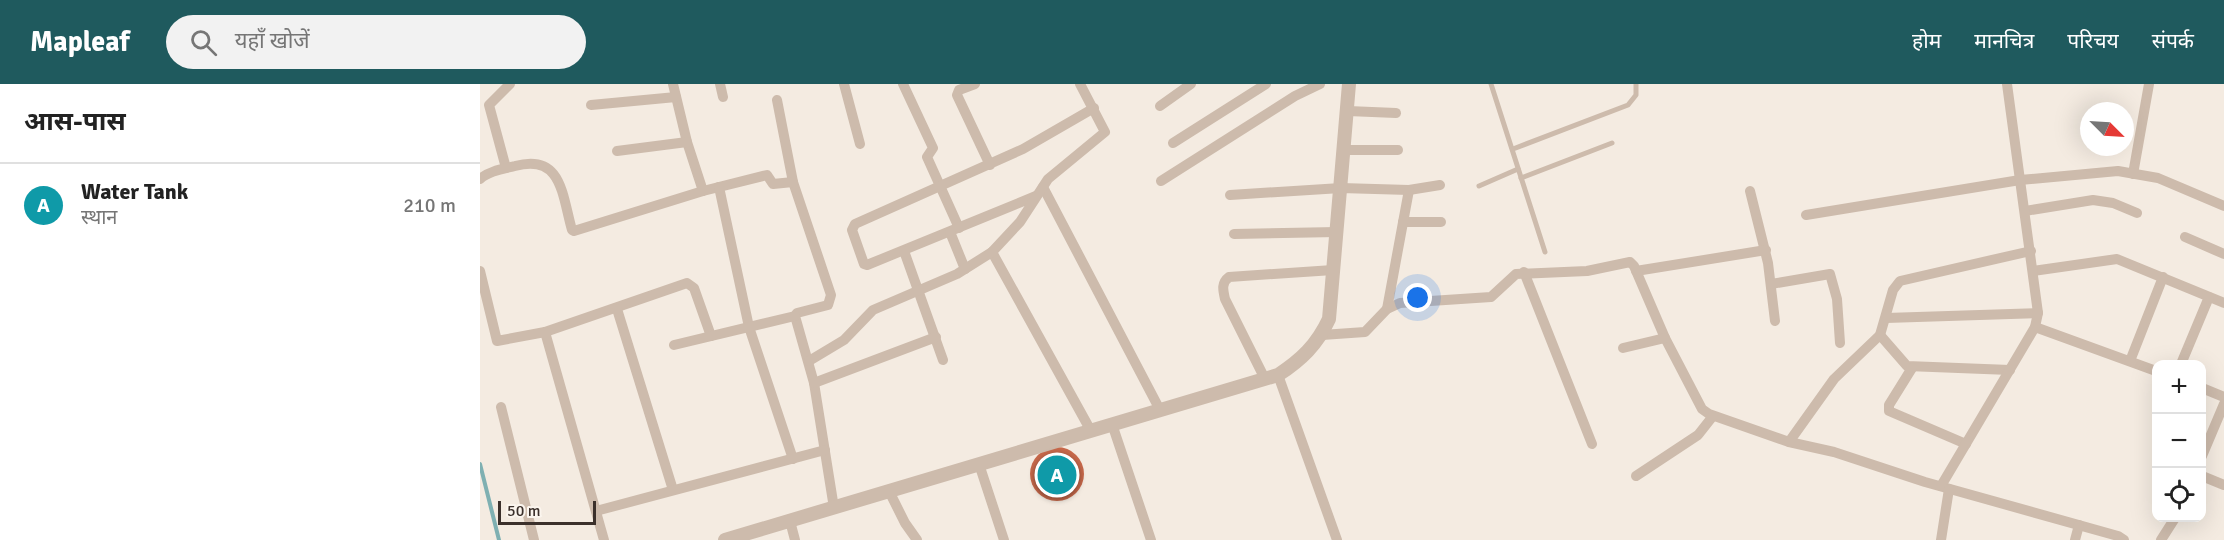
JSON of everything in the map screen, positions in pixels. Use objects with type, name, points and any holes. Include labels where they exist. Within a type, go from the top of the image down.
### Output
[{"type":"street","points":[[506,168],[489,105],[510,84]]},
{"type":"street","points":[[673,84],[687,142],[703,191]]},
{"type":"street","points":[[720,84],[723,97]]},
{"type":"street","points":[[844,84],[860,144]]},
{"type":"street","points":[[903,84],[933,148],[927,156],[942,188],[965,269]]},
{"type":"street","points":[[975,84],[959,90],[957,95],[990,165]]},
{"type":"street","points":[[809,361],[844,340],[873,310],[965,269],[992,252],[1020,222],[1056,171],[1105,132],[1080,84]]},
{"type":"street","points":[[1160,106],[1191,84]]},
{"type":"street","points":[[1173,143],[1266,84]]},
{"type":"street","points":[[1161,181],[1295,96],[1320,84]]},
{"type":"street","points":[[725,540],[1271,377],[1298,362],[1322,334],[1329,320],[1349,84]]},
{"type":"street","points":[[1941,540],[1945,488],[1966,444],[2035,327],[2038,312],[2007,84]]},
{"type":"street","points":[[2133,174],[2149,84]]},
{"type":"street","points":[[591,105],[676,97]]},
{"type":"street","points":[[674,345],[795,316],[797,313],[828,305],[831,300],[793,182],[777,100]]},
{"type":"street","points":[[1039,192],[955,230],[865,265],[853,227],[990,165],[1094,108]]},
{"type":"street","points":[[1348,111],[1396,113]]},
{"type":"street","points":[[617,151],[687,142]]},
{"type":"street","points":[[1344,150],[1398,150]]},
{"type":"street","points":[[480,179],[488,173],[531,161],[553,171],[557,176],[573,231],[703,191],[767,175],[774,184],[793,182]]},
{"type":"street","points":[[1806,215],[2020,180],[2118,171],[2158,178],[2224,206]]},
{"type":"street","points":[[1230,195],[1341,188],[1409,190],[1440,185]]},
{"type":"street","points":[[719,187],[749,327],[793,459]]},
{"type":"street","points":[[1387,309],[1409,190]]},
{"type":"street","points":[[1750,191],[1766,250],[1775,321]]},
{"type":"street","points":[[1039,192],[1160,410]]},
{"type":"street","points":[[2025,211],[2093,200],[2113,203],[2137,213]]},
{"type":"street","points":[[1403,222],[1441,222]]},
{"type":"street","points":[[1234,234],[1337,232]]},
{"type":"street","points":[[2185,237],[2224,254]]},
{"type":"street","points":[[1636,271],[1766,250]]},
{"type":"street","points":[[904,251],[920,290],[943,360]]},
{"type":"street","points":[[1789,442],[1834,379],[1880,335],[1893,290],[1900,281],[2031,251]]},
{"type":"street","points":[[992,252],[1091,431]]},
{"type":"street","points":[[2033,271],[2107,259],[2125,261],[2224,303]]},
{"type":"street","points":[[1322,334],[1365,333],[1387,309],[1400,303],[1491,297],[1510,279],[1524,272],[1587,272],[1629,262],[1636,271],[1665,338],[1702,409],[1713,416],[1789,442],[1834,452],[1945,488],[2079,525],[2124,540]]},
{"type":"street","points":[[1333,270],[1229,278],[1222,286],[1225,299],[1271,377],[1337,540]]},
{"type":"street","points":[[480,271],[497,341],[545,332],[687,283],[692,285],[711,336]]},
{"type":"street","points":[[1524,272],[1592,444]]},
{"type":"street","points":[[1771,284],[1830,274],[1837,299],[1840,343]]},
{"type":"street","points":[[2130,361],[2163,277]]},
{"type":"street","points":[[2183,360],[2209,297]]},
{"type":"street","points":[[617,309],[673,490]]},
{"type":"street","points":[[1886,318],[2038,312]]},
{"type":"street","points":[[795,316],[814,383],[834,508]]},
{"type":"street","points":[[2035,327],[2152,369]]},
{"type":"street","points":[[545,332],[604,540]]},
{"type":"street","points":[[1880,335],[1903,364],[1912,368],[2010,370]]},
{"type":"street","points":[[814,383],[936,337]]},
{"type":"street","points":[[1623,348],[1665,338]]},
{"type":"street","points":[[1912,368],[1889,405],[1889,411],[1966,444]]},
{"type":"street","points":[[2206,390],[2224,397]]},
{"type":"street","points":[[2206,447],[2224,404]]},
{"type":"street","points":[[501,407],[534,540]]},
{"type":"street","points":[[1636,476],[1698,435],[1713,416]]},
{"type":"street","points":[[1112,424],[1147,539]]},
{"type":"street","points":[[596,511],[825,450]]},
{"type":"street","points":[[979,464],[1004,540]]},
{"type":"street","points":[[2206,478],[2224,485]]},
{"type":"street","points":[[889,491],[905,523],[917,540]]},
{"type":"street","points":[[790,520],[795,540]]},
{"type":"street","points":[[2161,540],[2172,522]]},
{"type":"street","points":[[2075,540],[2079,525]]},
{"type":"lane","points":[[1491,84],[1545,252]]},
{"type":"lane","points":[[1513,149],[1628,105],[1636,95],[1636,84]]},
{"type":"lane","points":[[1521,178],[1612,143]]},
{"type":"lane","points":[[1479,186],[1518,169]]},
{"type":"building","points":[[1057,447],[1067,449],[1076,455],[1082,464],[1084,474],[1082,484],[1076,493],[1067,499],[1057,501],[1047,499],[1038,493],[1032,484],[1030,474],[1032,464],[1038,455],[1047,449]]},
{"type":"waterway","points":[[480,464],[499,540]]},
{"type":"place","name":"Water Tank","points":[[1057,475]]}]
